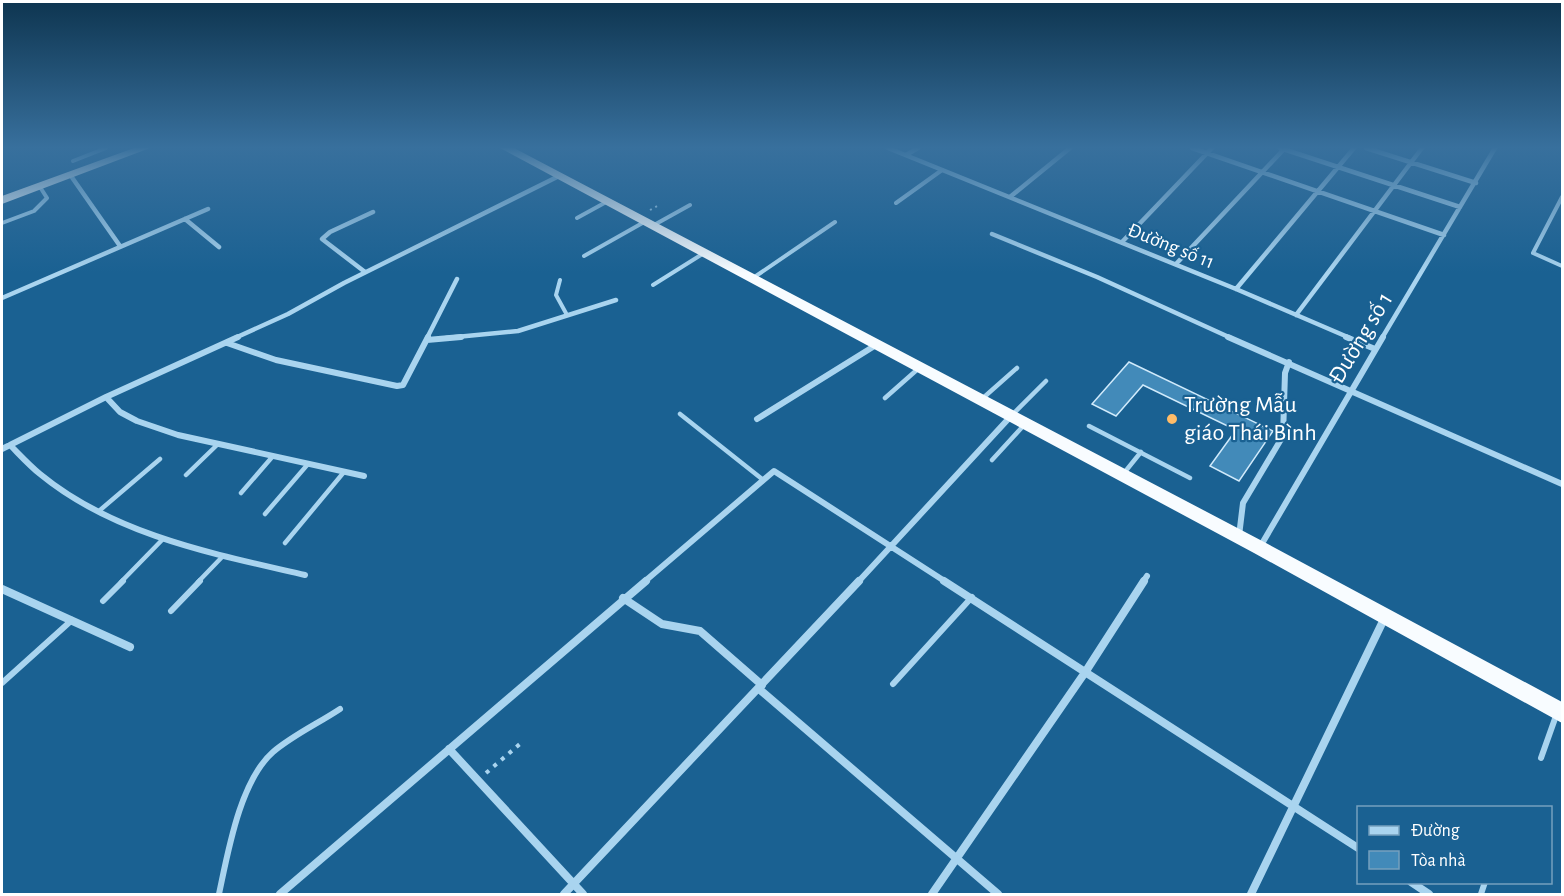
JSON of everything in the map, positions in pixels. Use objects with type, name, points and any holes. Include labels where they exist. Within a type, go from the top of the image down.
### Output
[{"type":"highway","points":[[5,197],[30,190]]},
{"type":"highway","points":[[586,190],[1260,548],[1560,712]]},
{"type":"street","points":[[81,190],[120,246]]},
{"type":"street","points":[[2,449],[106,397],[288,314],[365,272],[531,190]]},
{"type":"street","name":"Đường số 11","points":[[992,190],[1176,264],[1375,349]]},
{"type":"street","points":[[1010,197],[1019,190]]},
{"type":"street","points":[[1122,242],[1172,190]]},
{"type":"street","points":[[1176,264],[1245,190]]},
{"type":"street","points":[[1314,190],[1444,235]]},
{"type":"street","points":[[1296,315],[1390,190]]},
{"type":"street","points":[[1408,190],[1460,207]]},
{"type":"street","name":"Đường số 1","points":[[1260,548],[1375,349],[1471,190]]},
{"type":"street","points":[[1236,289],[1317,191]]},
{"type":"street","points":[[2,298],[208,209]]},
{"type":"street","points":[[365,272],[322,239],[330,232],[373,212]]},
{"type":"street","points":[[185,219],[219,247]]},
{"type":"street","points":[[992,234],[1097,277],[1350,392],[1563,484]]},
{"type":"street","points":[[227,343],[276,360],[398,386],[407,381],[457,279]]},
{"type":"street","points":[[427,340],[518,331],[616,300]]},
{"type":"street","points":[[757,419],[877,344]]},
{"type":"street","points":[[1239,537],[1243,503],[1283,435],[1285,374],[1288,362]]},
{"type":"street","points":[[106,397],[120,412],[137,421],[178,435],[364,476]]},
{"type":"street","points":[[564,894],[891,545],[1018,420]]},
{"type":"street","points":[[10,445],[29,467],[48,482],[99,511],[162,540],[305,575]]},
{"type":"street","points":[[280,894],[774,471],[780,472],[1357,847]]},
{"type":"street","points":[[932,894],[1086,670],[1147,576]]},
{"type":"street","points":[[2,589],[130,647]]},
{"type":"street","points":[[623,598],[657,623],[700,631],[760,687],[998,894]]},
{"type":"street","points":[[1251,894],[1385,617]]},
{"type":"street","points":[[449,749],[583,894]]},
{"type":"street","points":[[1414,884],[1429,894]]},
{"type":"lane","points":[[2,223],[40,208],[47,198],[42,190]]},
{"type":"lane","points":[[896,203],[914,190]]},
{"type":"lane","points":[[1563,197],[1533,253],[1563,266]]},
{"type":"lane","points":[[577,218],[608,201]]},
{"type":"lane","points":[[584,256],[690,205]]},
{"type":"lane","points":[[753,278],[835,222]]},
{"type":"lane","points":[[653,285],[705,252]]},
{"type":"lane","points":[[560,279],[556,295],[567,315]]},
{"type":"lane","points":[[885,398],[919,368]]},
{"type":"lane","points":[[981,400],[1017,368]]},
{"type":"lane","points":[[992,460],[1046,381]]},
{"type":"lane","points":[[680,414],[762,479]]},
{"type":"lane","points":[[1089,426],[1190,478]]},
{"type":"lane","points":[[186,475],[218,444]]},
{"type":"lane","points":[[1122,475],[1141,452]]},
{"type":"lane","points":[[241,493],[273,456]]},
{"type":"lane","points":[[99,511],[160,459]]},
{"type":"lane","points":[[265,514],[308,464]]},
{"type":"lane","points":[[285,543],[344,472]]},
{"type":"lane","points":[[104,601],[162,540]]},
{"type":"lane","points":[[171,611],[223,556]]},
{"type":"lane","points":[[892,684],[972,597]]},
{"type":"lane","points":[[2,683],[72,620]]},
{"type":"lane","points":[[219,894],[233,835],[255,775],[264,761],[273,752],[339,709]]},
{"type":"lane","points":[[1541,758],[1560,712]]},
{"type":"path","points":[[478,780],[521,743]]},
{"type":"building","points":[[1129,362],[1273,431],[1239,481],[1210,466],[1236,430],[1143,385],[1116,416],[1092,404]]},
{"type":"place","name":"Trường Mẫu giáo Thái Bình","points":[[1172,419]]}]
